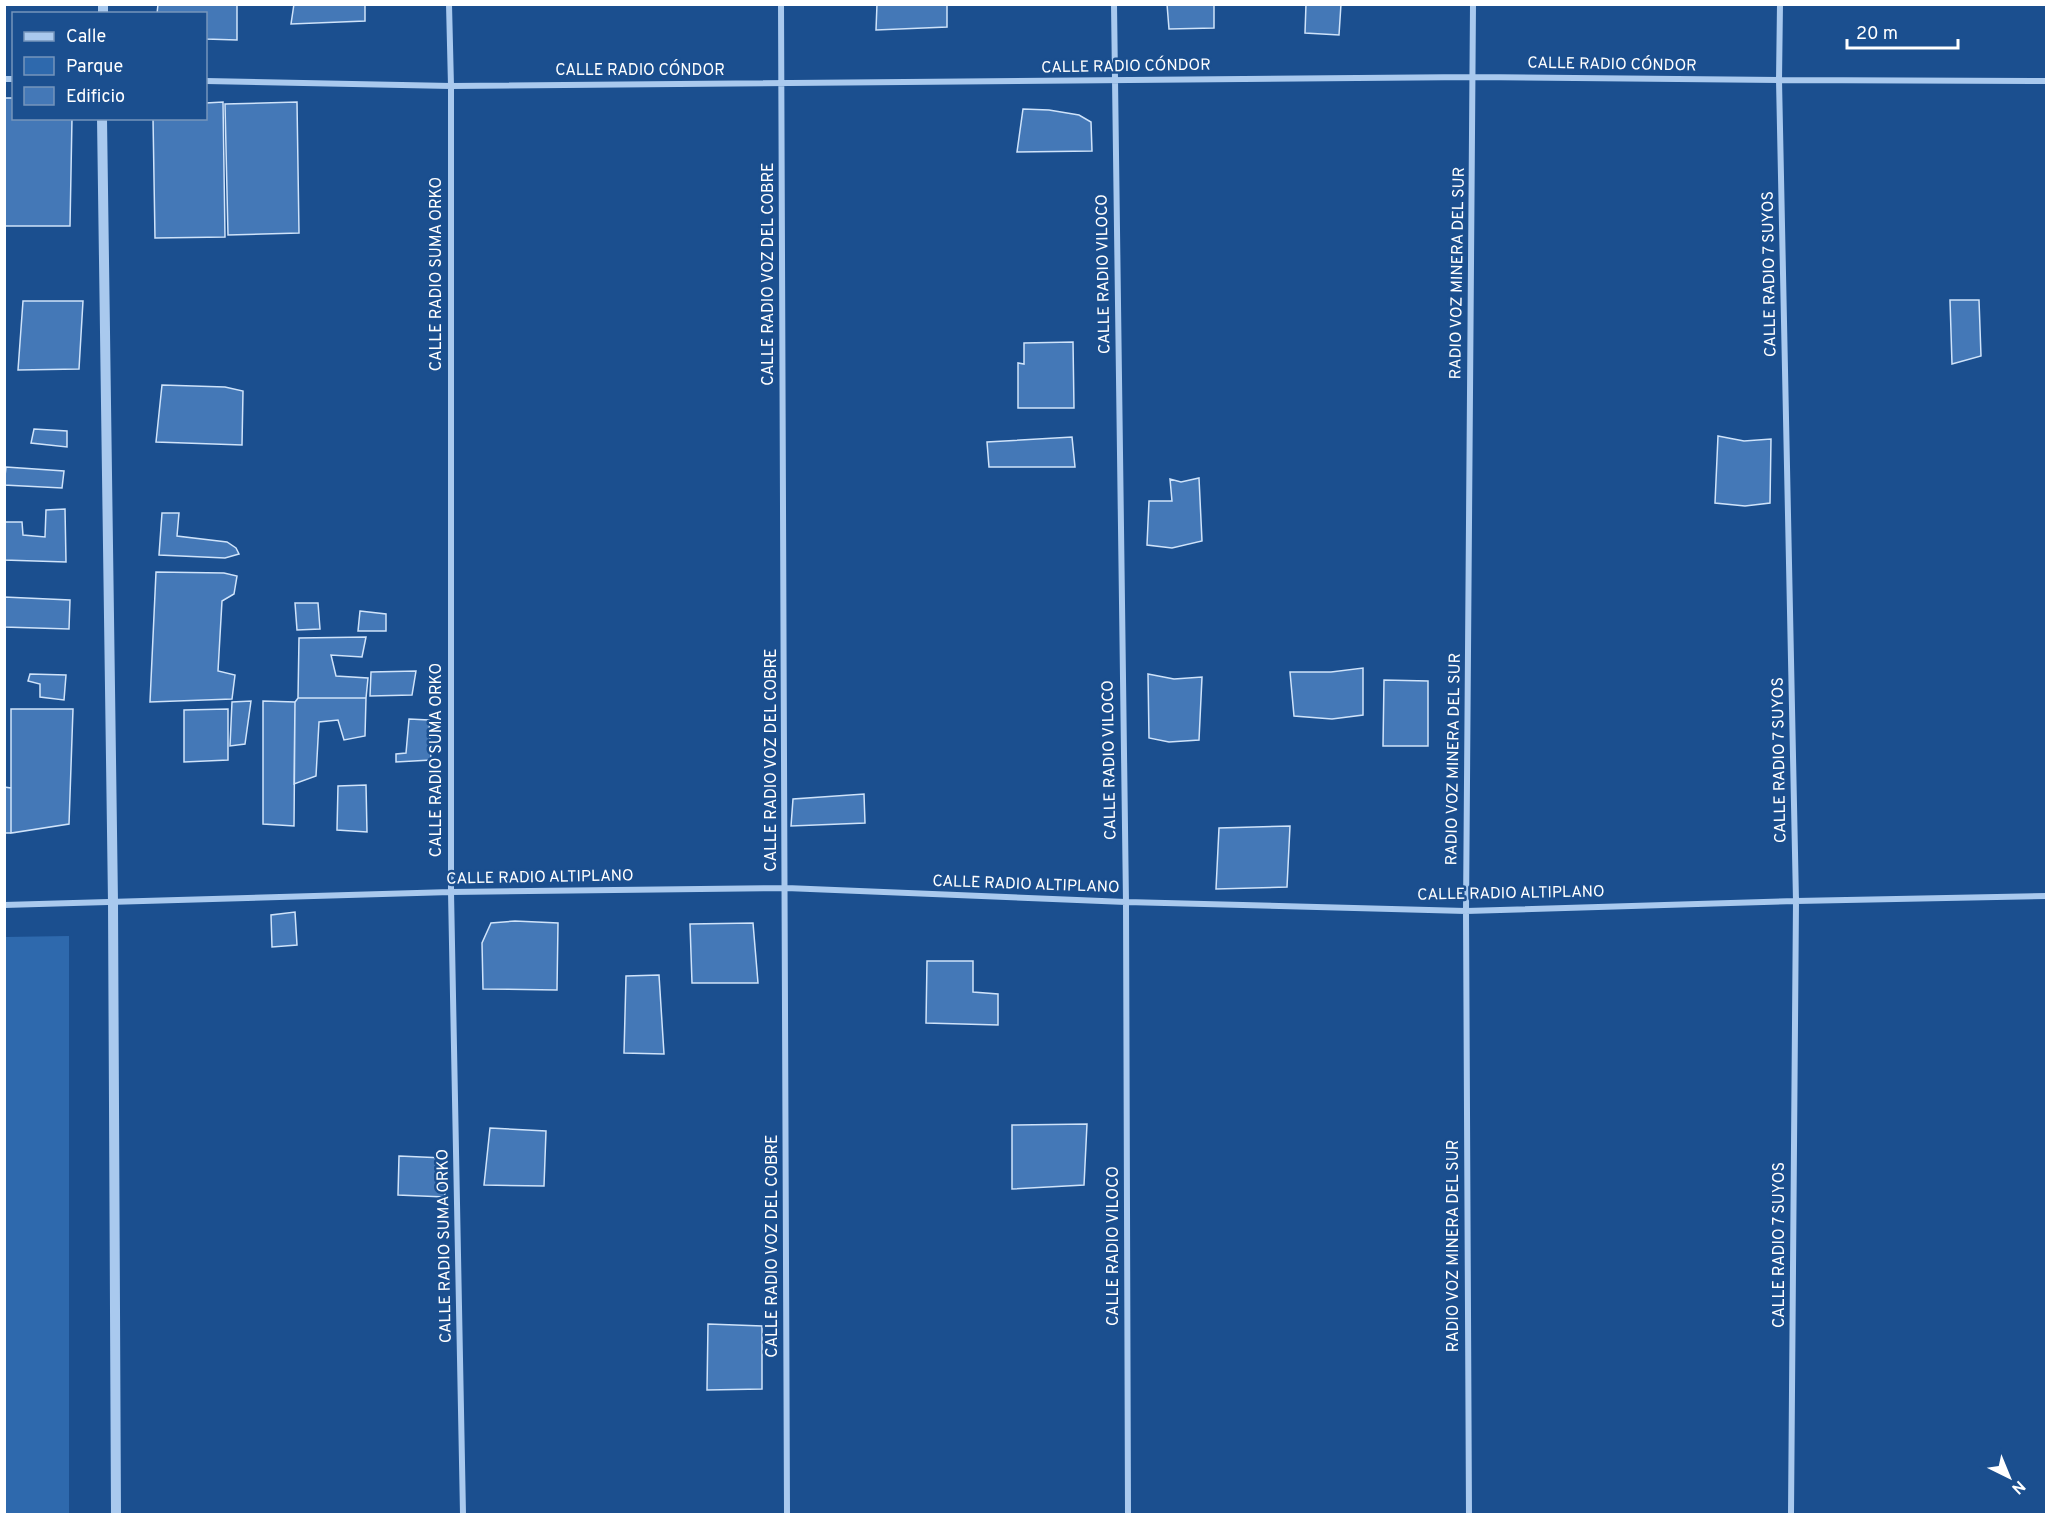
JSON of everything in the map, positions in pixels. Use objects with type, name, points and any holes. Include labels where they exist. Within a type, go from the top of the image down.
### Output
[{"type":"street","name":"CALLE RADIO SUMA ORKO","points":[[449,4],[451,86],[451,892],[464,1515]]},
{"type":"street","name":"CALLE RADIO VOZ DEL COBRE","points":[[781,4],[787,1515]]},
{"type":"street","name":"CALLE RADIO VILOCO","points":[[1114,4],[1126,902],[1128,1515]]},
{"type":"street","name":"RADIO VOZ MINERA DEL SUR","points":[[1469,1515],[1466,911],[1473,4]]},
{"type":"street","name":"CALLE RADIO 7 SUYOS","points":[[1780,4],[1779,80],[1796,901],[1791,1515]]},
{"type":"street","name":"CALLE RADIO CÓNDOR","points":[[207,81],[451,86],[1473,77],[2046,81]]},
{"type":"street","points":[[102,120],[112,902],[116,1515]]},
{"type":"street","name":"CALLE RADIO ALTIPLANO","points":[[4,905],[451,892],[786,888],[1126,902],[1466,911],[2046,896]]},
{"type":"green space","points":[[69,936],[69,1514],[5,1514],[5,937]]},
{"type":"building","points":[[158,4],[237,4],[237,40],[207,39],[207,12],[157,12]]},
{"type":"building","points":[[294,4],[365,4],[365,21],[291,24]]},
{"type":"building","points":[[877,4],[947,4],[947,27],[876,30]]},
{"type":"building","points":[[1167,4],[1214,4],[1214,28],[1169,29]]},
{"type":"building","points":[[1306,4],[1341,4],[1339,35],[1305,33]]},
{"type":"building","points":[[5,98],[12,98],[12,120],[72,120],[70,226],[4,226]]},
{"type":"building","points":[[223,102],[225,237],[155,238],[153,120],[207,120],[207,103]]},
{"type":"building","points":[[297,102],[299,233],[228,235],[225,104]]},
{"type":"building","points":[[1023,109],[1079,115],[1091,122],[1092,151],[1017,152]]},
{"type":"building","points":[[1950,300],[1979,300],[1981,356],[1952,364]]},
{"type":"building","points":[[23,301],[83,301],[79,369],[18,370]]},
{"type":"building","points":[[1073,342],[1074,408],[1018,408],[1018,363],[1024,364],[1024,343]]},
{"type":"building","points":[[162,385],[225,387],[243,391],[242,445],[156,442]]},
{"type":"building","points":[[34,429],[67,431],[67,447],[31,443]]},
{"type":"building","points":[[1718,436],[1744,441],[1771,439],[1770,503],[1745,506],[1715,503]]},
{"type":"building","points":[[1072,437],[1075,467],[989,467],[987,442]]},
{"type":"building","points":[[6,467],[64,471],[62,488],[4,485]]},
{"type":"building","points":[[1199,478],[1202,541],[1172,548],[1147,545],[1149,501],[1172,501],[1170,479],[1181,482]]},
{"type":"building","points":[[65,509],[66,562],[4,560],[4,522],[22,522],[23,535],[45,537],[46,510]]},
{"type":"building","points":[[162,513],[179,513],[177,536],[227,542],[236,548],[239,554],[225,558],[159,555]]},
{"type":"building","points":[[156,572],[224,573],[237,576],[234,594],[222,601],[218,671],[235,675],[232,699],[150,702]]},
{"type":"building","points":[[4,597],[70,600],[69,629],[4,627]]},
{"type":"building","points":[[295,603],[318,603],[320,629],[297,630]]},
{"type":"building","points":[[360,611],[386,614],[386,631],[358,631]]},
{"type":"building","points":[[366,637],[362,657],[331,655],[336,676],[368,678],[366,698],[298,698],[299,638]]},
{"type":"building","points":[[1363,668],[1363,715],[1332,719],[1294,716],[1290,672],[1331,672]]},
{"type":"building","points":[[416,671],[412,695],[370,696],[371,672]]},
{"type":"building","points":[[30,674],[66,675],[64,700],[40,697],[40,684],[28,681]]},
{"type":"building","points":[[1148,674],[1174,679],[1202,677],[1199,740],[1169,742],[1149,738]]},
{"type":"building","points":[[1384,680],[1428,681],[1428,746],[1383,746]]},
{"type":"building","points":[[298,698],[366,698],[365,736],[344,740],[338,720],[319,722],[316,776],[294,784],[295,702]]},
{"type":"building","points":[[251,701],[245,744],[230,746],[232,702]]},
{"type":"building","points":[[263,701],[295,702],[294,826],[263,824]]},
{"type":"building","points":[[11,709],[73,709],[69,824],[11,833]]},
{"type":"building","points":[[228,709],[228,760],[184,762],[184,710]]},
{"type":"building","points":[[409,719],[429,720],[431,760],[396,762],[396,754],[406,753]]},
{"type":"building","points":[[366,785],[367,832],[337,830],[338,786]]},
{"type":"building","points":[[4,787],[11,788],[11,833],[4,833]]},
{"type":"building","points":[[864,794],[865,823],[791,826],[793,799]]},
{"type":"building","points":[[1290,826],[1287,887],[1216,889],[1219,828]]},
{"type":"building","points":[[295,912],[297,945],[272,947],[271,915]]},
{"type":"building","points":[[515,921],[558,923],[557,990],[483,989],[482,943],[491,923]]},
{"type":"building","points":[[753,923],[758,983],[692,983],[690,924]]},
{"type":"building","points":[[927,961],[973,961],[973,992],[998,994],[998,1025],[926,1023]]},
{"type":"building","points":[[659,975],[664,1054],[624,1053],[626,976]]},
{"type":"building","points":[[1087,1124],[1084,1185],[1012,1189],[1012,1125]]},
{"type":"building","points":[[490,1128],[546,1131],[544,1186],[484,1185]]},
{"type":"building","points":[[399,1156],[444,1158],[445,1197],[398,1195]]},
{"type":"building","points":[[708,1324],[762,1326],[762,1389],[707,1390]]}]
